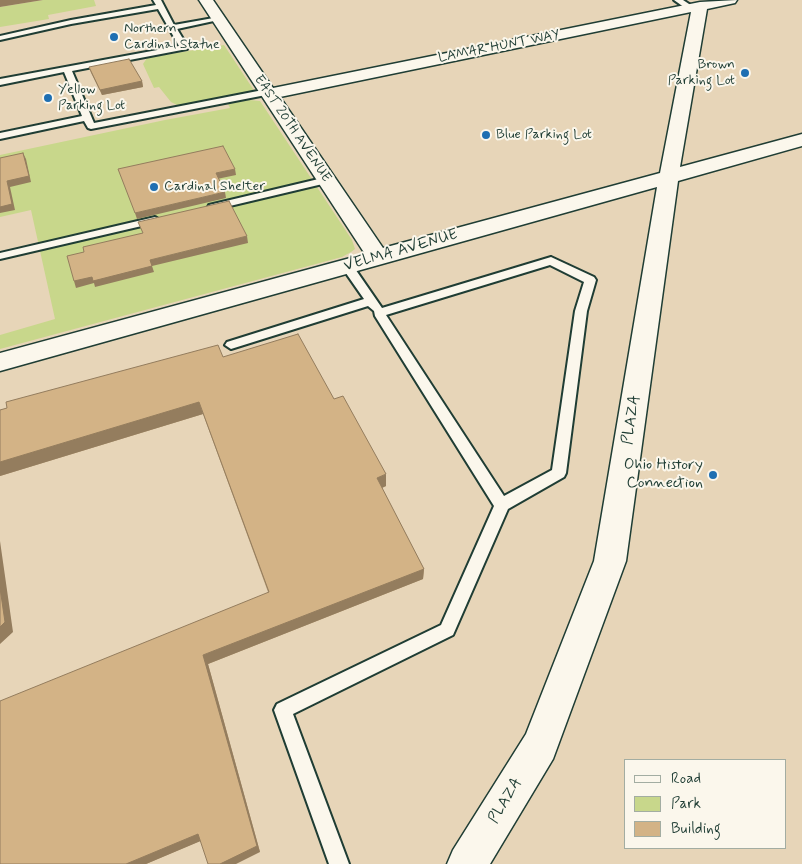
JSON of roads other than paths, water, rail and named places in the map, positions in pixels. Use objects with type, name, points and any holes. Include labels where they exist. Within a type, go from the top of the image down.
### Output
[{"type":"street","name":"EAST 20TH AVENUE","points":[[206,0],[378,257]]},
{"type":"street","name":"LAMAR HUNT WAY","points":[[268,93],[690,5],[730,0]]},
{"type":"street","name":"PLAZA","points":[[467,864],[540,746],[610,561],[669,176],[690,5]]},
{"type":"street","name":"VELMA AVENUE","points":[[0,362],[802,140]]},
{"type":"lane","points":[[0,38],[158,3],[184,47],[0,82]]},
{"type":"lane","points":[[172,28],[218,19]]},
{"type":"lane","points":[[68,69],[91,126],[268,93]]},
{"type":"lane","points":[[0,136],[87,118]]},
{"type":"lane","points":[[199,210],[327,180]]},
{"type":"lane","points":[[0,256],[170,217]]},
{"type":"lane","points":[[230,345],[551,261],[590,280],[581,311],[559,473],[502,505],[447,630],[283,710],[339,864]]},
{"type":"lane","points":[[347,266],[502,505]]},
{"type":"place","name":"Northern Cardinal Statue","points":[[114,37]]},
{"type":"place","name":"Brown Parking Lot","points":[[745,73]]},
{"type":"place","name":"Yellow Parking Lot","points":[[48,98]]},
{"type":"place","name":"Blue Parking Lot","points":[[486,135]]},
{"type":"place","name":"Cardinal Shelter","points":[[154,187]]},
{"type":"place","name":"Ohio History Connection","points":[[713,475]]}]
